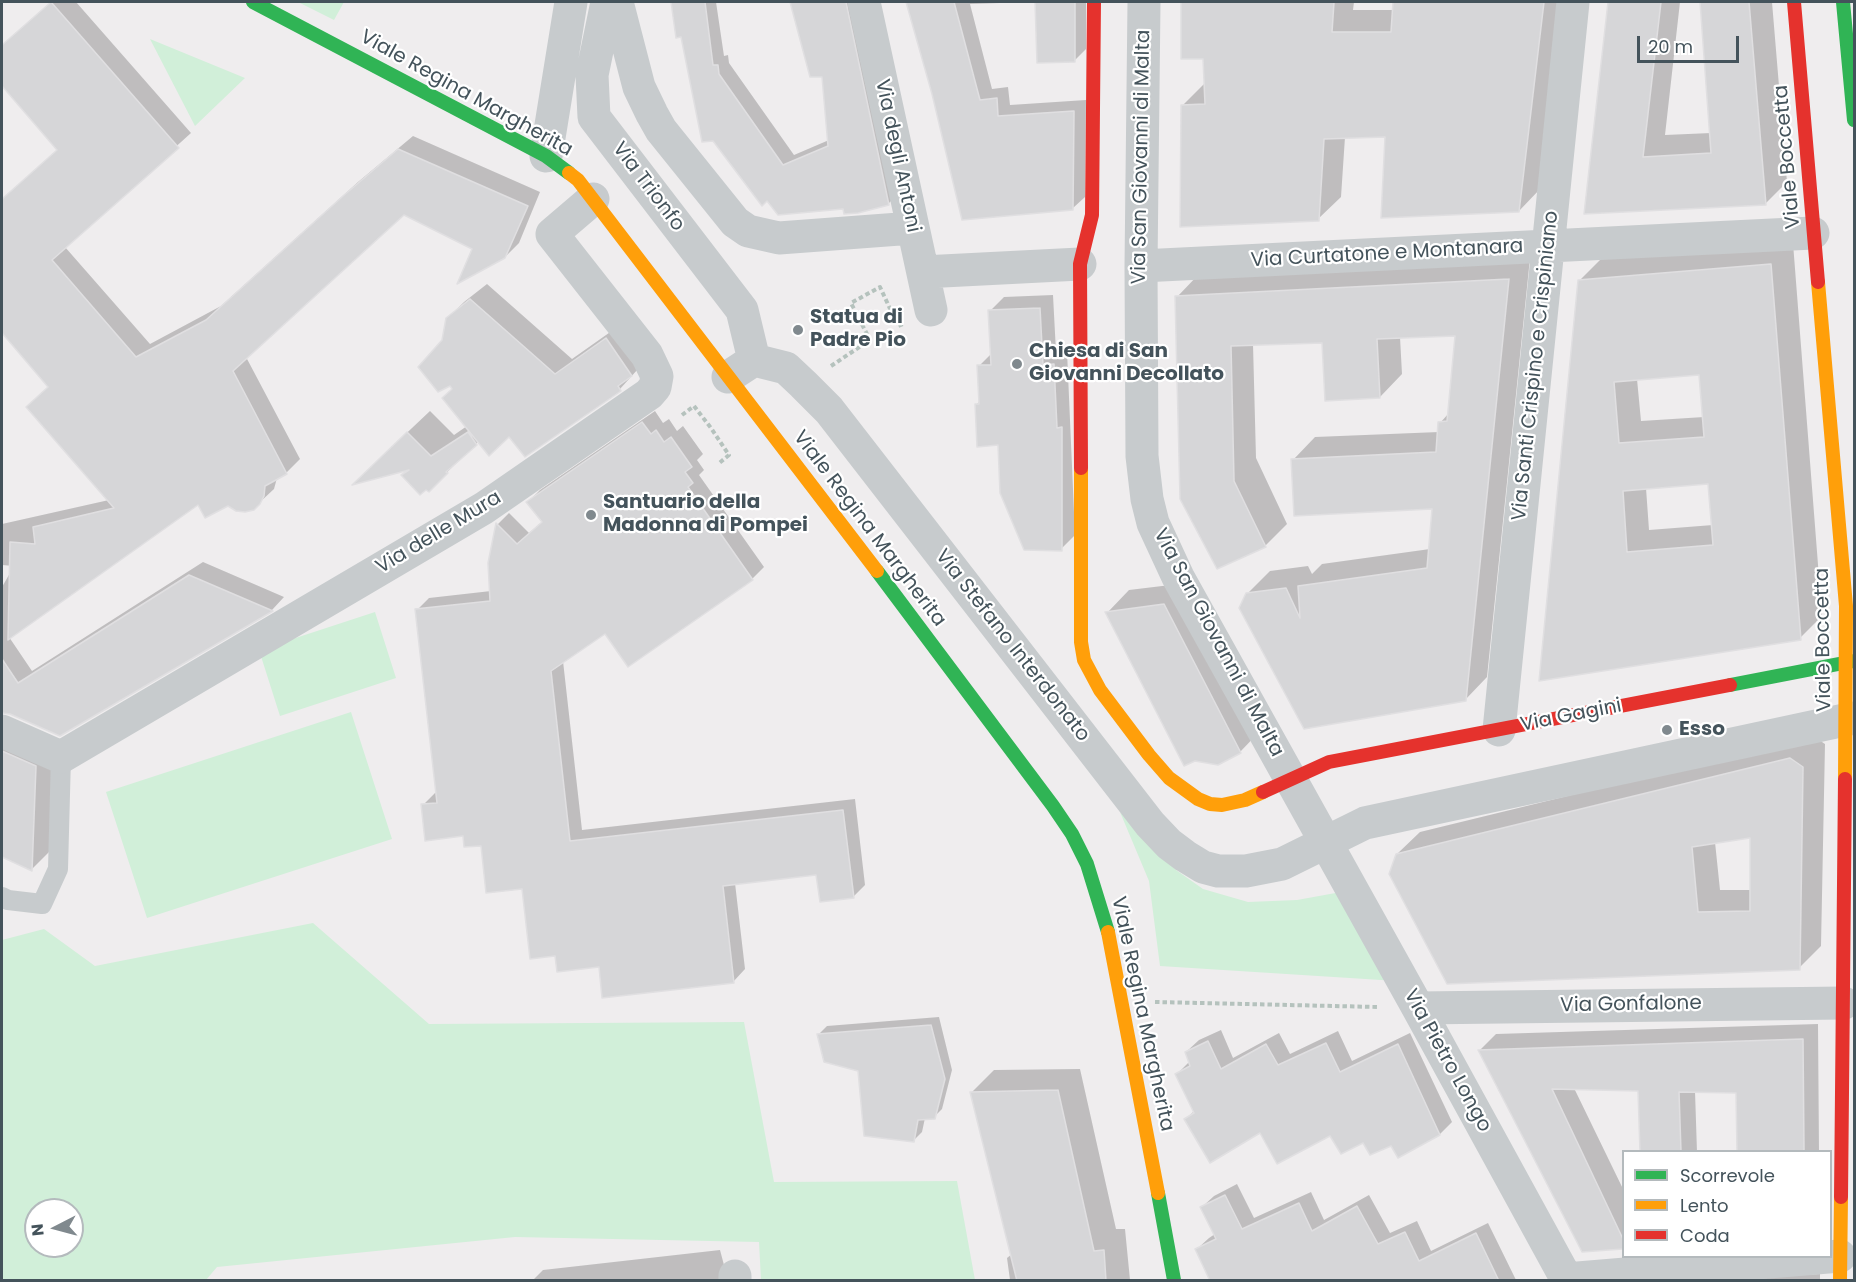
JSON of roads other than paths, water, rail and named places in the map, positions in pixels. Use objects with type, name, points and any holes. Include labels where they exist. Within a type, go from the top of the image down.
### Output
[{"type":"main road","name":"Viale Regina Margherita","points":[[253,2],[546,156],[578,180],[741,368],[896,596],[1046,796],[1072,834],[1087,864],[1108,931],[1123,1001],[1174,1281]]},
{"type":"main road","name":"Via Gagini","points":[[1094,2],[1092,215],[1080,264],[1082,642],[1084,660],[1100,690],[1169,778],[1198,799],[1210,804],[1235,803],[1329,762],[1499,730],[1850,648]]},
{"type":"main road","name":"Viale Boccetta","points":[[1794,2],[1850,648],[1840,1268]]},
{"type":"main road","points":[[1843,2],[1852,70],[1854,120]]},
{"type":"street","points":[[546,156],[571,2]]},
{"type":"street","name":"Via Trionfo","points":[[607,2],[592,75],[594,117],[742,310],[741,368]]},
{"type":"street","points":[[617,2],[639,87],[652,114],[661,130],[735,222],[748,231],[779,238],[913,228]]},
{"type":"street","name":"Via degli Antoni","points":[[864,2],[931,310]]},
{"type":"street","name":"Via San Giovanni di Malta","points":[[1144,2],[1141,266],[1142,456],[1147,499],[1153,523],[1178,577],[1326,843]]},
{"type":"street","name":"Via Santi Crispino e Crispiniano","points":[[1499,730],[1573,2]]},
{"type":"street","name":"Via delle Mura","points":[[61,757],[484,508],[649,394],[655,387],[657,376],[647,355],[552,234],[593,199]]},
{"type":"street","name":"Via Curtatone e Montanara","points":[[1141,266],[1813,233]]},
{"type":"street","points":[[923,272],[1080,264]]},
{"type":"street","name":"Via Stefano Interdonato","points":[[741,368],[786,368],[829,410],[1150,824],[1169,844],[1203,867],[1231,872],[1265,869],[1282,864],[1326,843]]},
{"type":"street","points":[[1326,843],[1365,823],[1850,719]]},
{"type":"street","points":[[2,731],[61,757]]},
{"type":"street","name":"Via Pietro Longo","points":[[1326,843],[1566,1280]]},
{"type":"street","name":"Via Gonfalone","points":[[1418,1008],[1844,1003]]},
{"type":"street","points":[[1566,1280],[1840,1268]]},
{"type":"lane","points":[[2,897],[8,900],[42,904],[58,869],[61,757]]},
{"type":"place","name":"Statua di Padre Pio","points":[[798,330]]},
{"type":"place","name":"Chiesa di San Giovanni Decollato","points":[[1017,364]]},
{"type":"place","name":"Santuario della Madonna di Pompei","points":[[591,515]]},
{"type":"place","name":"Esso","points":[[1667,730]]}]
